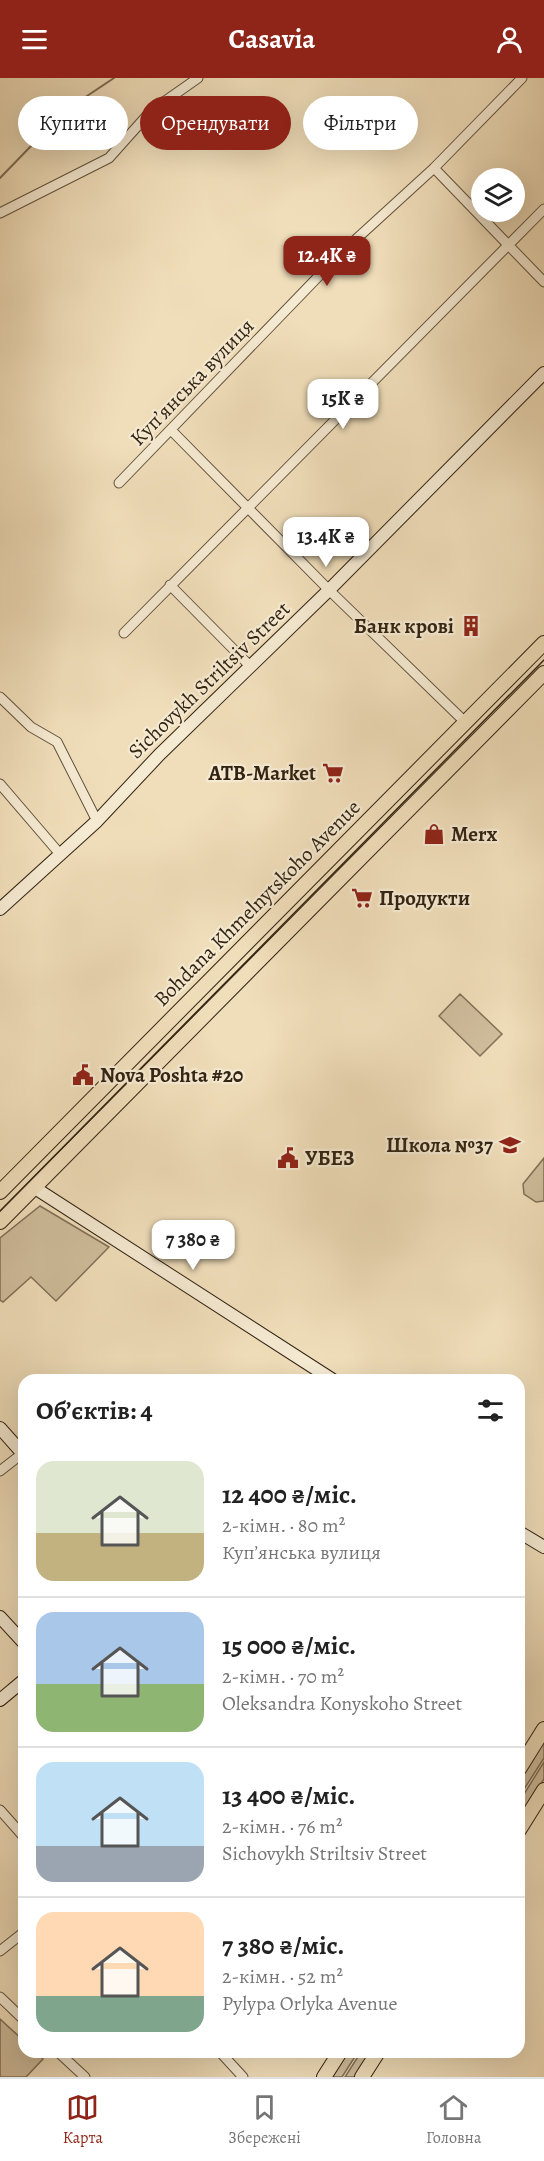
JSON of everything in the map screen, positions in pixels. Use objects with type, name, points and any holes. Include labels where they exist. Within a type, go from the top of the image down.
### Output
[{"type":"main road","name":"Bohdana Khmelnytskoho Avenue","points":[[0,1192],[544,643]]},
{"type":"main road","name":"Bohdana Khmelnytskoho Avenue","points":[[0,1222],[544,673]]},
{"type":"main road","points":[[465,722],[481,737]]},
{"type":"main road","points":[[273,916],[289,931]]},
{"type":"main road","points":[[17,1175],[35,1188]]},
{"type":"main road","points":[[525,1759],[544,1729]]},
{"type":"main road","points":[[525,1820],[544,1790]]},
{"type":"main road","points":[[324,2077],[336,2058]]},
{"type":"main road","points":[[362,2077],[374,2058]]},
{"type":"street","points":[[0,213],[109,158],[151,111],[198,78]]},
{"type":"street","name":"Купʼянська вулиця","points":[[119,483],[342,252],[434,168],[522,78]]},
{"type":"street","points":[[434,168],[544,282]]},
{"type":"street","points":[[124,633],[544,209]]},
{"type":"street","name":"Sichovykh Striltsiv Street","points":[[0,909],[97,821],[134,781],[329,591],[544,373]]},
{"type":"street","points":[[171,430],[329,591],[465,722]]},
{"type":"street","points":[[170,585],[250,666]]},
{"type":"street","points":[[0,697],[32,728],[57,742],[97,821]]},
{"type":"street","points":[[0,784],[60,854]]},
{"type":"street","points":[[35,1188],[324,1374]]},
{"type":"street","points":[[0,1428],[18,1448]]},
{"type":"street","points":[[0,1472],[18,1458]]},
{"type":"street","points":[[525,1536],[544,1547]]},
{"type":"street","points":[[0,1617],[18,1636]]},
{"type":"street","points":[[0,1700],[18,1685]]},
{"type":"street","points":[[0,1810],[18,1830]]},
{"type":"street","points":[[0,1951],[18,1937]]},
{"type":"street","points":[[0,1997],[18,2014]]},
{"type":"street","points":[[64,2058],[85,2077]]},
{"type":"street","points":[[226,2058],[243,2077]]},
{"type":"shaded area","points":[[460,994],[502,1034],[480,1056],[439,1016]]},
{"type":"shaded area","points":[[544,1158],[544,1201],[536,1202],[524,1194],[523,1184]]},
{"type":"shaded area","points":[[40,1206],[109,1247],[56,1301],[31,1277],[3,1302],[0,1300],[0,1238]]},
{"type":"shaded area","points":[[544,1741],[544,1758],[525,1788],[525,1771]]},
{"type":"shaded area","points":[[544,1762],[544,1779],[525,1809],[525,1792]]},
{"type":"shaded area","points":[[0,2019],[18,2036],[18,2058],[43,2059],[26,2077],[0,2077]]},
{"type":"shaded area","points":[[343,2058],[354,2058],[342,2077],[332,2077]]},
{"type":"shaded area","points":[[357,2058],[368,2058],[356,2077],[345,2077]]},
{"type":"waterway","points":[[0,178],[66,110],[114,78]]},
{"type":"tram line","points":[[0,1211],[544,660]]},
{"type":"place","name":"Банк крові","points":[[471,626]]},
{"type":"place","name":"ATB-Market","points":[[333,773]]},
{"type":"place","name":"Merx","points":[[434,834]]},
{"type":"place","name":"Продукти","points":[[362,898]]},
{"type":"place","name":"Nova Poshta #20","points":[[83,1075]]},
{"type":"place","name":"Школа №37","points":[[510,1145]]},
{"type":"place","name":"УБЕЗ","points":[[288,1158]]}]
